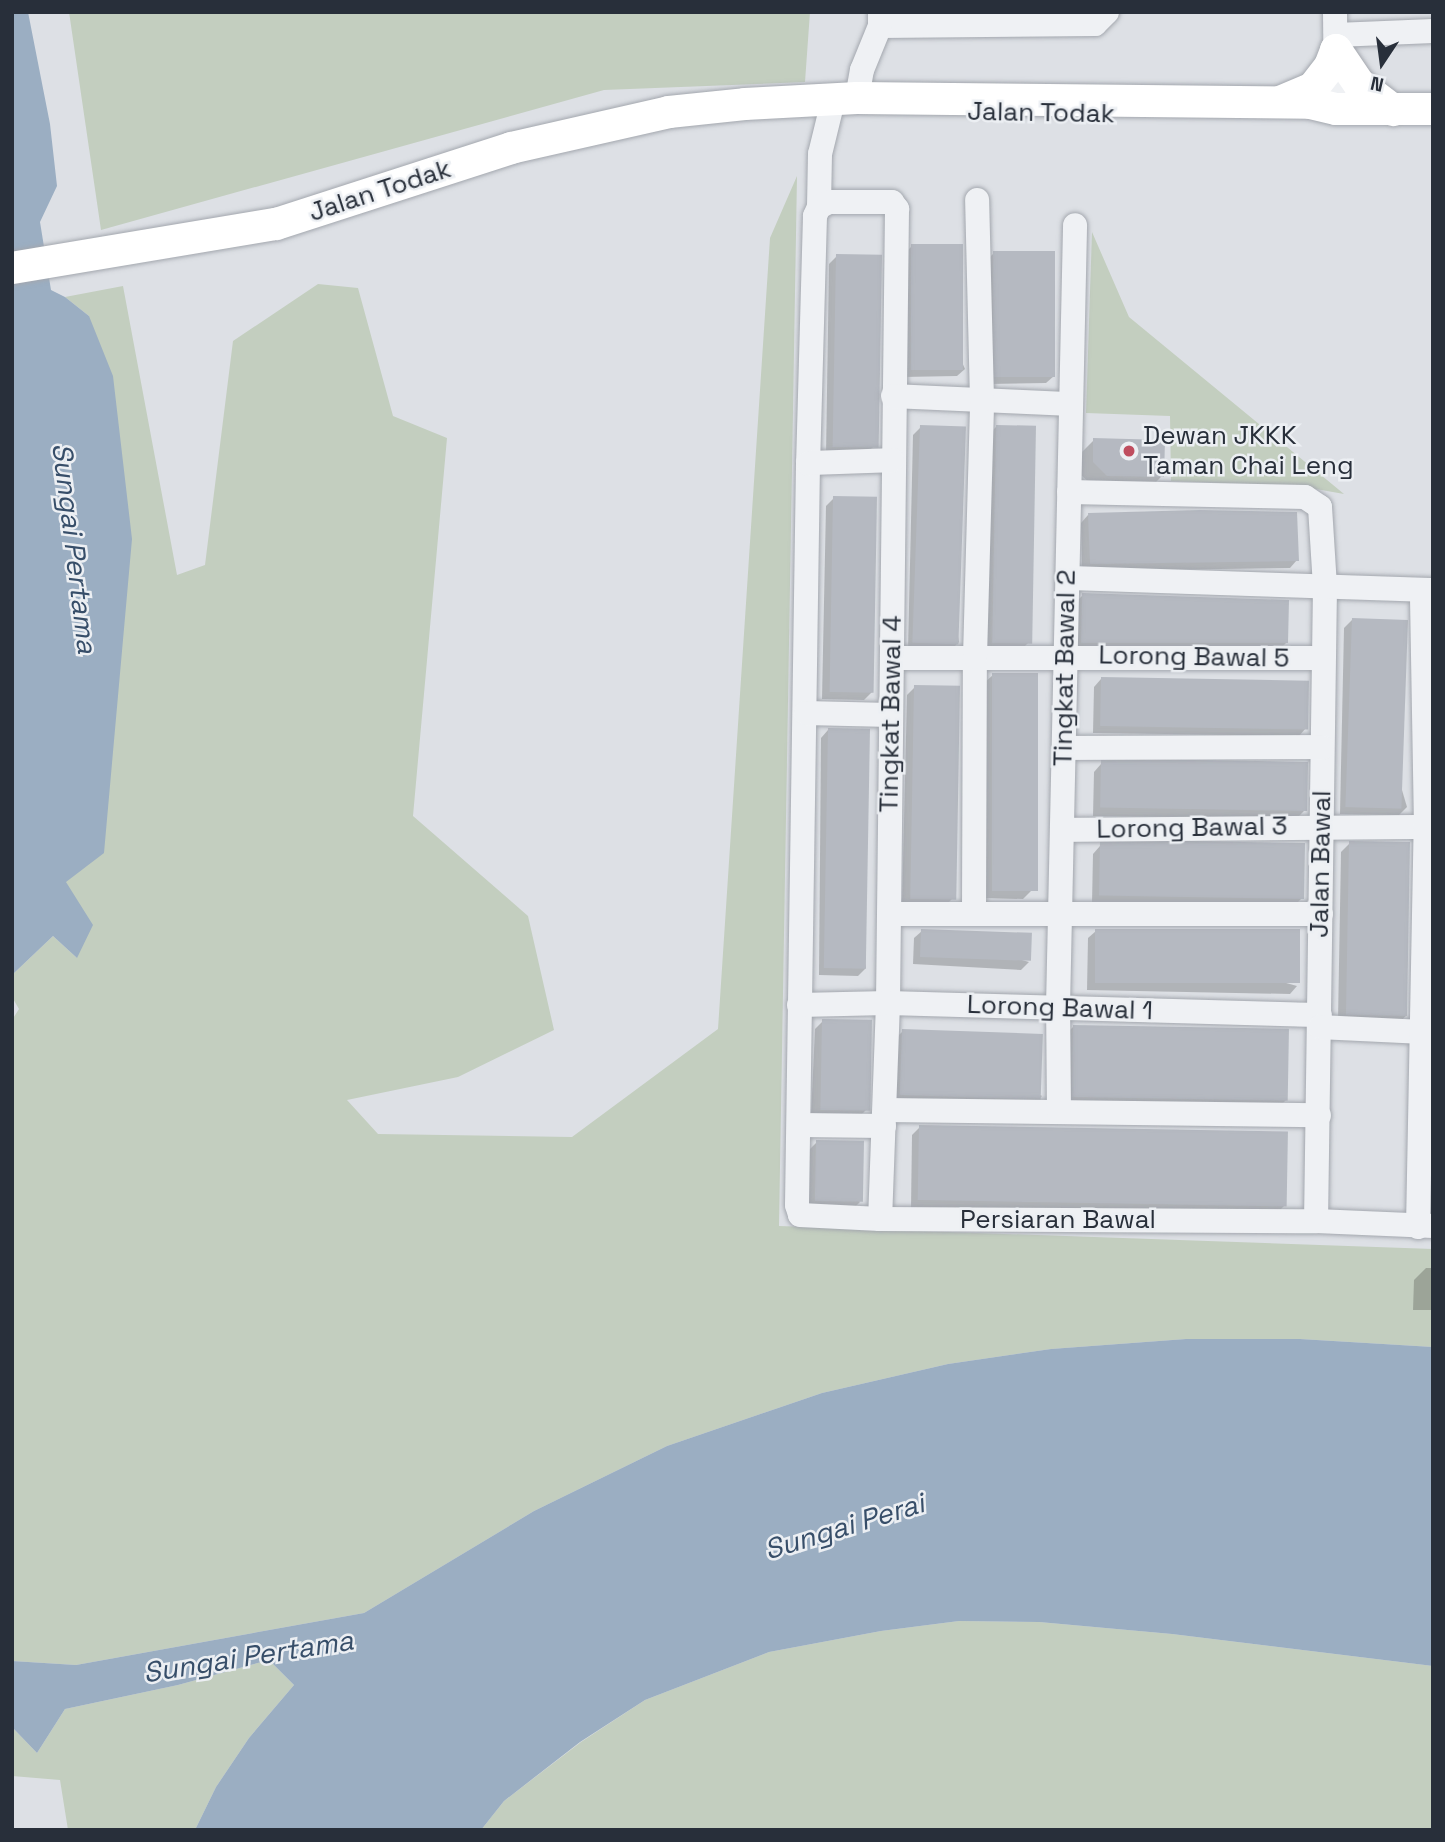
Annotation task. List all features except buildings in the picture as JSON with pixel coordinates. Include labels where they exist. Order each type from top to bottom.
[{"type":"main road","points":[[1278,103],[1312,88],[1329,66],[1336,33]]},
{"type":"main road","points":[[1336,33],[1359,84],[1393,110]]},
{"type":"main road","name":"Jalan Todak","points":[[12,268],[276,224],[511,148],[669,113],[745,104],[1310,103],[1336,109],[1433,109]]},
{"type":"main road","name":"Jalan Todak","points":[[844,104],[1308,116],[1336,109]]},
{"type":"street","points":[[1107,12],[1095,24],[880,19],[862,70],[820,154],[819,207],[815,216],[808,463],[806,713],[799,1005],[800,1125],[885,1118],[1059,1112],[1319,1115]]},
{"type":"street","points":[[1336,109],[1336,33],[1433,32]]},
{"type":"street","points":[[974,913],[975,657],[982,400],[977,200]]},
{"type":"street","name":"Tingkat Bawal 4","points":[[819,207],[829,202],[892,201],[898,209],[892,460],[888,1003],[880,1219]]},
{"type":"street","name":"Tingkat Bawal 2","points":[[1059,1112],[1058,1007],[1075,225]]},
{"type":"street","points":[[893,396],[1071,404]]},
{"type":"street","points":[[808,463],[892,460]]},
{"type":"street","name":"Jalan Bawal","points":[[1069,492],[1305,497],[1320,507],[1325,587],[1316,1221]]},
{"type":"street","points":[[1067,578],[1428,591],[1429,827],[1422,1032],[1425,1226]]},
{"type":"street","name":"Lorong Bawal 5","points":[[892,658],[1324,658]]},
{"type":"street","points":[[806,713],[890,715]]},
{"type":"street","points":[[1064,748],[1322,747]]},
{"type":"street","name":"Lorong Bawal 3","points":[[1062,830],[1429,827]]},
{"type":"street","points":[[889,914],[1321,914]]},
{"type":"street","name":"Lorong Bawal 1","points":[[799,1005],[888,1003],[1058,1007],[1320,1021],[1422,1032]]},
{"type":"street","name":"Persiaran Bawal","points":[[800,1125],[797,1205],[800,1215],[880,1219],[1316,1221],[1425,1226]]},
{"type":"green space","points":[[69,12],[810,12],[805,82],[604,90],[101,230]]},
{"type":"green space","points":[[797,176],[779,1226],[1433,1249],[1433,1347],[1300,1339],[1186,1339],[1051,1349],[948,1364],[822,1393],[667,1446],[534,1511],[364,1613],[76,1665],[12,1661],[12,1020],[19,1009],[12,997],[12,975],[53,936],[77,958],[66,882],[89,316],[65,297],[123,286],[177,575],[205,565],[233,341],[318,284],[358,288],[393,416],[447,438],[413,816],[528,916],[554,1030],[458,1077],[347,1100],[378,1134],[572,1137],[718,1029],[770,238]]},
{"type":"green space","points":[[1092,232],[1129,317],[1344,494],[1299,486],[1171,481],[1170,416],[1086,413]]},
{"type":"green space","points":[[959,1621],[1039,1622],[1172,1634],[1433,1666],[1433,1830],[481,1830],[504,1801],[581,1742],[645,1700],[769,1652],[881,1631]]},
{"type":"green space","points":[[269,1660],[294,1685],[249,1738],[216,1787],[195,1830],[68,1830],[60,1780],[12,1776],[12,1727],[37,1753],[65,1709],[178,1685]]},
{"type":"water","name":"Sungai Pertama","points":[[12,12],[28,12],[50,124],[57,186],[40,222],[51,290],[65,297],[89,316],[113,376],[132,539],[104,853],[66,882],[93,925],[77,958],[53,936],[12,975]]},
{"type":"water","name":"Sungai Perai","points":[[1186,1339],[1300,1339],[1433,1347],[1433,1666],[1172,1634],[1039,1622],[959,1621],[881,1631],[769,1652],[645,1700],[580,1742],[504,1801],[481,1830],[195,1830],[216,1787],[249,1738],[294,1685],[269,1660],[178,1685],[65,1709],[37,1753],[12,1727],[12,1661],[76,1665],[364,1613],[534,1511],[667,1446],[822,1393],[948,1364],[1051,1349]]},
{"type":"place","name":"Dewan JKKK Taman Chai Leng","points":[[1129,451]]}]
